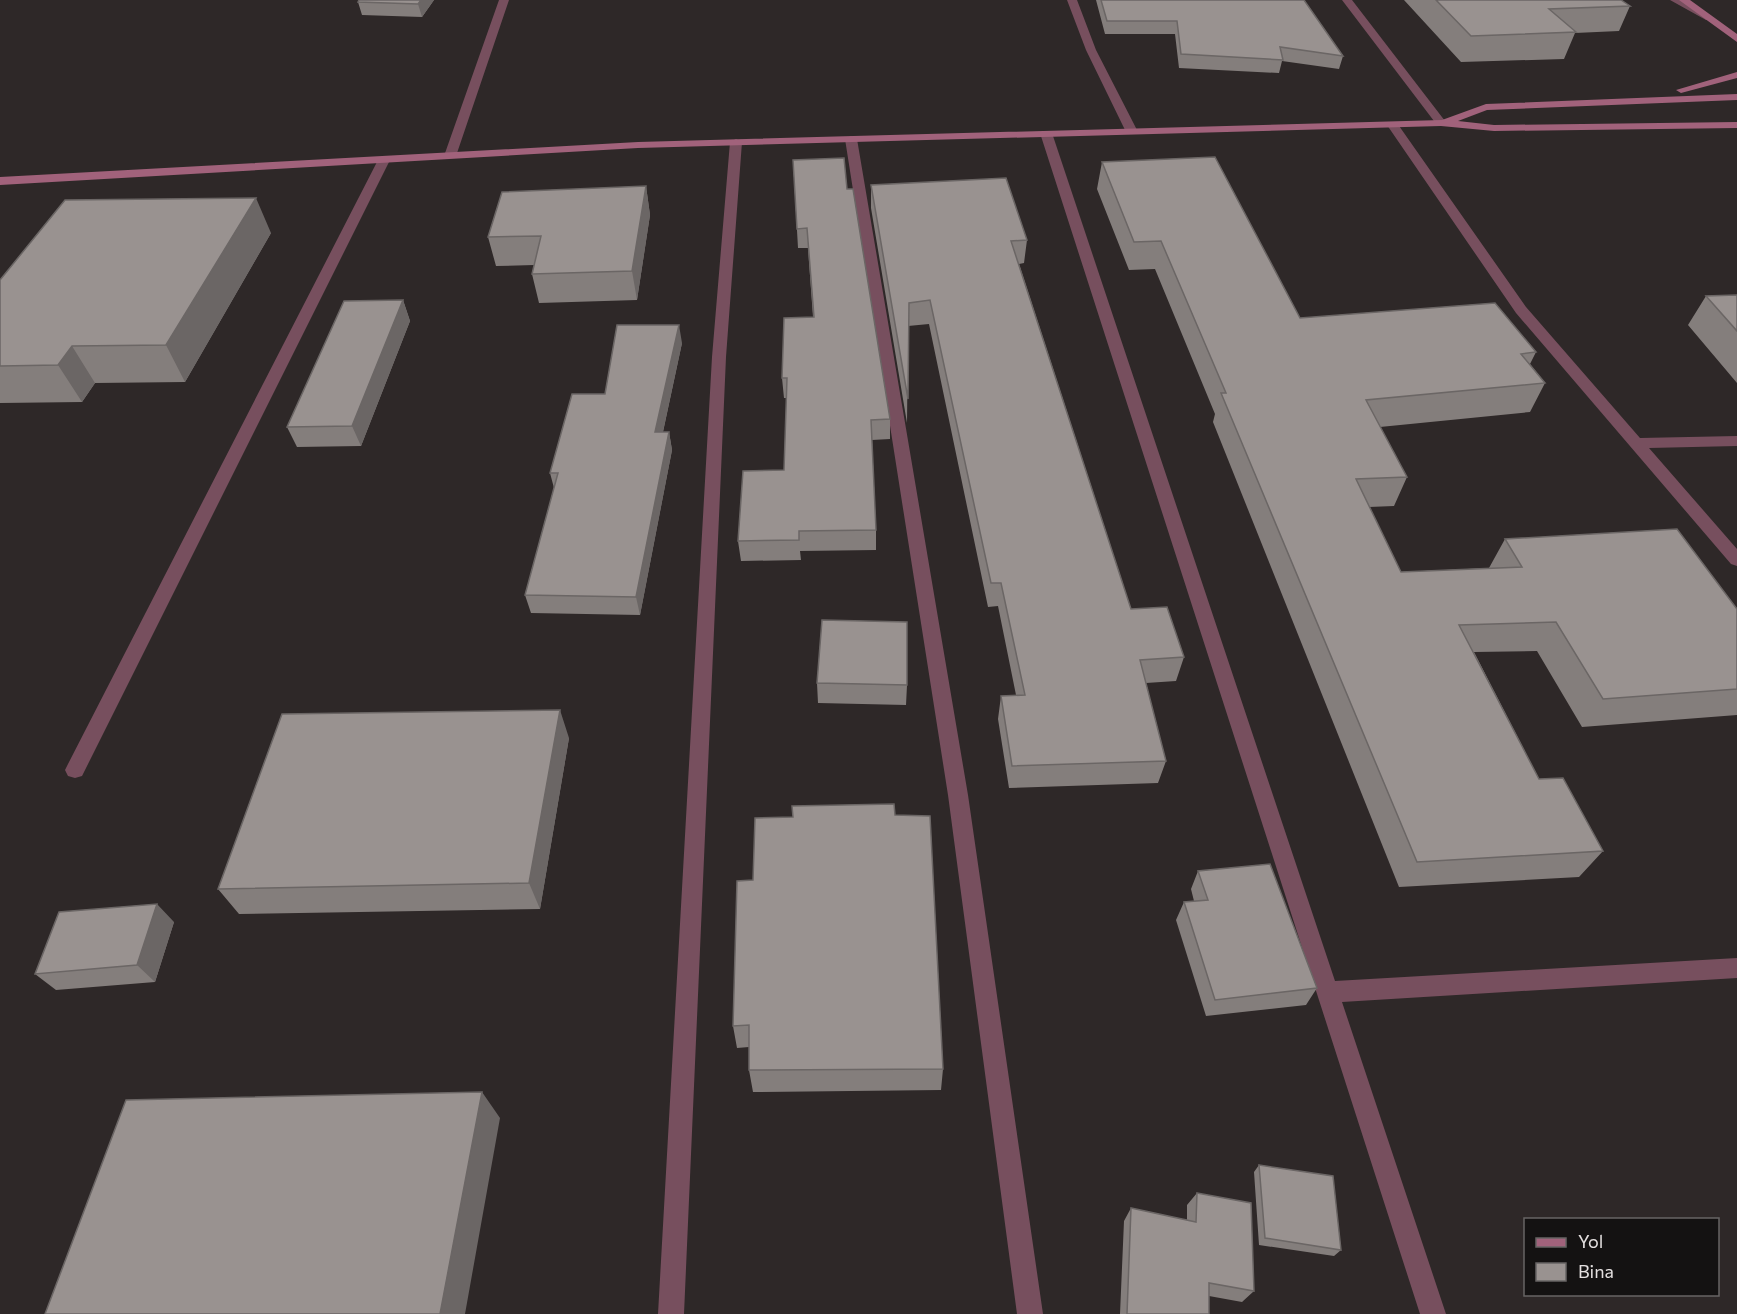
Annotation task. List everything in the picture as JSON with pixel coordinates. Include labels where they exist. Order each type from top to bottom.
[{"type":"street","points":[[450,156],[504,0]]},
{"type":"street","points":[[1072,0],[1091,50],[1131,130]]},
{"type":"street","points":[[1347,0],[1441,123]]},
{"type":"street","points":[[1675,0],[1709,18]]},
{"type":"street","points":[[1684,0],[1737,39]]},
{"type":"street","points":[[1598,102],[1700,87],[1737,75]]},
{"type":"street","points":[[1441,123],[1486,106],[1737,97]]},
{"type":"street","points":[[0,182],[736,142],[1441,123],[1494,128],[1733,126]]},
{"type":"street","points":[[1393,125],[1521,310],[1737,560]]},
{"type":"street","points":[[1046,133],[1433,1314]]},
{"type":"street","points":[[851,139],[958,795],[1030,1314]]},
{"type":"street","points":[[671,1314],[719,357],[736,142]]},
{"type":"street","points":[[75,770],[384,160]]},
{"type":"street","points":[[1636,443],[1737,441]]},
{"type":"street","points":[[1329,992],[1737,968]]},
{"type":"building","points":[[359,0],[421,0],[418,4],[358,2]]},
{"type":"building","points":[[1101,0],[1304,0],[1343,56],[1280,47],[1283,60],[1181,54],[1177,21],[1107,21]]},
{"type":"building","points":[[1436,0],[1621,0],[1630,6],[1549,9],[1576,32],[1471,36]]},
{"type":"building","points":[[1215,157],[1300,318],[1495,303],[1536,352],[1521,354],[1545,383],[1366,400],[1407,477],[1356,479],[1401,572],[1522,567],[1505,539],[1677,529],[1737,609],[1737,689],[1603,699],[1556,622],[1459,625],[1539,779],[1563,778],[1603,851],[1417,862],[1221,393],[1226,393],[1161,241],[1134,242],[1102,162]]},
{"type":"building","points":[[844,158],[847,189],[853,189],[890,419],[871,420],[876,530],[799,531],[799,540],[738,541],[743,471],[784,470],[787,378],[782,378],[784,318],[814,317],[807,228],[797,229],[793,160]]},
{"type":"building","points":[[1006,178],[1027,240],[1011,241],[1131,609],[1167,607],[1184,657],[1140,660],[1166,761],[1012,766],[1001,696],[1025,695],[1001,583],[991,583],[930,300],[909,303],[908,399],[871,185]]},
{"type":"building","points":[[646,186],[632,271],[532,274],[541,236],[488,237],[502,192]]},
{"type":"building","points":[[256,198],[166,345],[72,346],[58,365],[0,366],[0,280],[65,200]]},
{"type":"building","points":[[1737,295],[1737,331],[1706,296]]},
{"type":"building","points":[[403,300],[352,426],[287,427],[344,301]]},
{"type":"building","points":[[617,325],[679,325],[655,432],[669,432],[636,597],[525,595],[558,473],[550,473],[572,394],[605,394]]},
{"type":"building","points":[[822,620],[907,622],[907,685],[817,683]]},
{"type":"building","points":[[560,710],[529,883],[218,889],[282,714]]},
{"type":"building","points":[[894,804],[895,815],[930,816],[943,1069],[749,1070],[749,1025],[733,1026],[737,881],[753,880],[755,818],[793,817],[792,806]]},
{"type":"building","points":[[1270,864],[1317,988],[1215,1000],[1184,902],[1208,900],[1198,871]]},
{"type":"building","points":[[157,904],[137,965],[35,974],[59,912]]},
{"type":"building","points":[[482,1092],[440,1314],[45,1314],[126,1100]]},
{"type":"building","points":[[1259,1165],[1333,1176],[1341,1250],[1265,1238]]},
{"type":"building","points":[[1197,1193],[1251,1203],[1254,1291],[1209,1283],[1209,1314],[1127,1314],[1131,1208],[1196,1222]]}]
